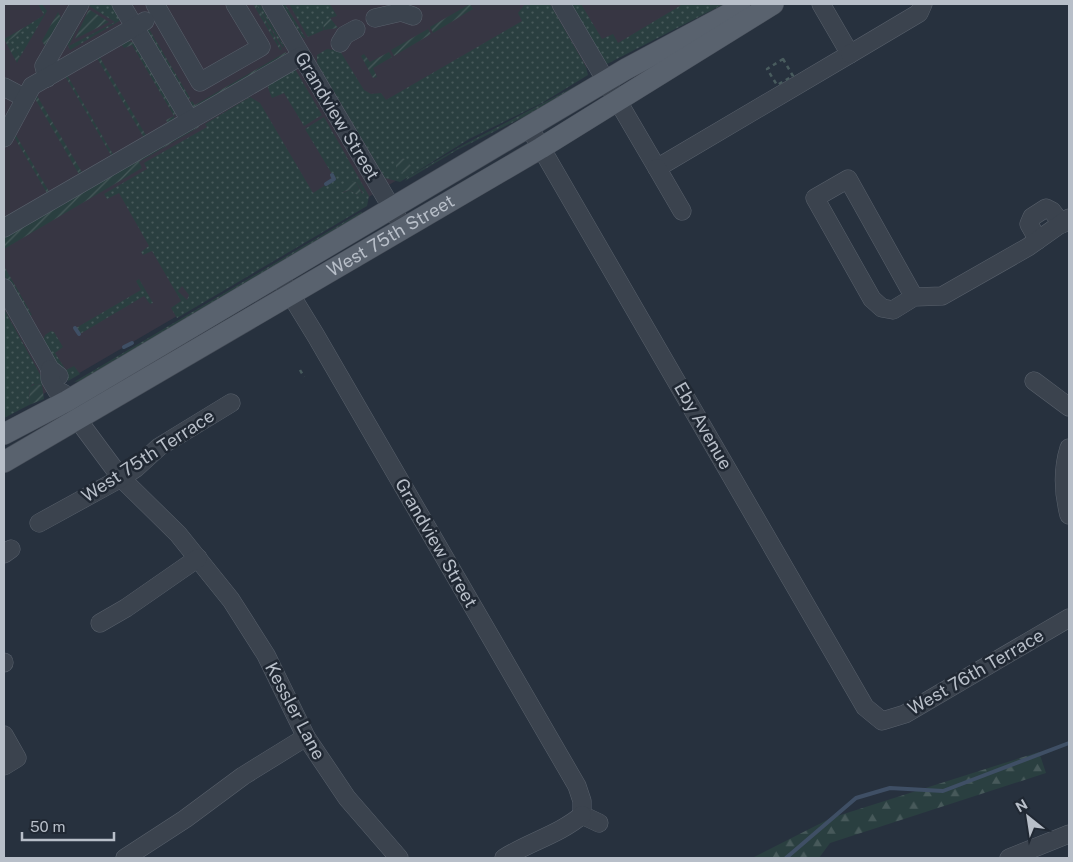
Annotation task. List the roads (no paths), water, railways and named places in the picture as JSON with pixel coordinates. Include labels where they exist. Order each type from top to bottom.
[{"type":"main road","name":"West 75th Street","points":[[4,434],[626,68],[747,4]]},
{"type":"main road","name":"West 75th Street","points":[[4,462],[290,293],[541,148],[618,102],[773,4]]},
{"type":"street","points":[[47,78],[44,66],[80,4]]},
{"type":"street","points":[[121,4],[140,24],[190,120]]},
{"type":"street","points":[[165,5],[200,82],[260,47],[235,4]]},
{"type":"street","name":"Grandview Street","points":[[271,4],[403,227]]},
{"type":"street","points":[[561,4],[682,211]]},
{"type":"street","points":[[821,4],[850,54]]},
{"type":"street","points":[[657,168],[919,13],[923,4]]},
{"type":"street","points":[[375,18],[401,12],[413,16]]},
{"type":"street","points":[[4,138],[32,86],[140,24]]},
{"type":"street","points":[[340,43],[345,35],[356,29]]},
{"type":"street","points":[[4,228],[301,56]]},
{"type":"street","points":[[4,87],[26,98]]},
{"type":"street","name":"Eby Avenue","points":[[528,126],[865,707],[882,721]]},
{"type":"street","points":[[914,297],[848,179],[815,198],[872,299],[882,308],[893,310],[914,297],[942,296],[1038,240],[1066,221]]},
{"type":"street","name":"Grandview Street","points":[[278,274],[577,786],[582,801],[582,815]]},
{"type":"street","name":"Kessler Lane","points":[[4,288],[50,369],[50,379],[57,391],[65,397],[78,420],[121,478],[178,534],[231,600],[266,656],[306,737],[348,798],[399,858]]},
{"type":"street","points":[[1034,381],[1069,407]]},
{"type":"street","name":"West 75th Terrace","points":[[40,523],[121,478],[136,468],[159,447],[231,403]]},
{"type":"street","points":[[1069,448],[1064,476],[1064,497],[1069,515]]},
{"type":"street","points":[[100,623],[126,608],[198,558]]},
{"type":"street","name":"West 76th Terrace","points":[[882,721],[905,714],[1069,618]]},
{"type":"street","points":[[4,736],[17,758],[4,766]]},
{"type":"street","points":[[125,858],[185,819],[243,776],[306,737]]},
{"type":"street","points":[[504,858],[569,826],[582,815],[599,823]]},
{"type":"street","points":[[1009,858],[1069,834]]},
{"type":"waterway","points":[[326,184],[334,179],[332,175]]},
{"type":"waterway","points":[[75,328],[79,334]]},
{"type":"waterway","points":[[124,347],[132,343]]},
{"type":"waterway","points":[[786,858],[856,798],[890,788],[943,791],[1069,743]]}]
